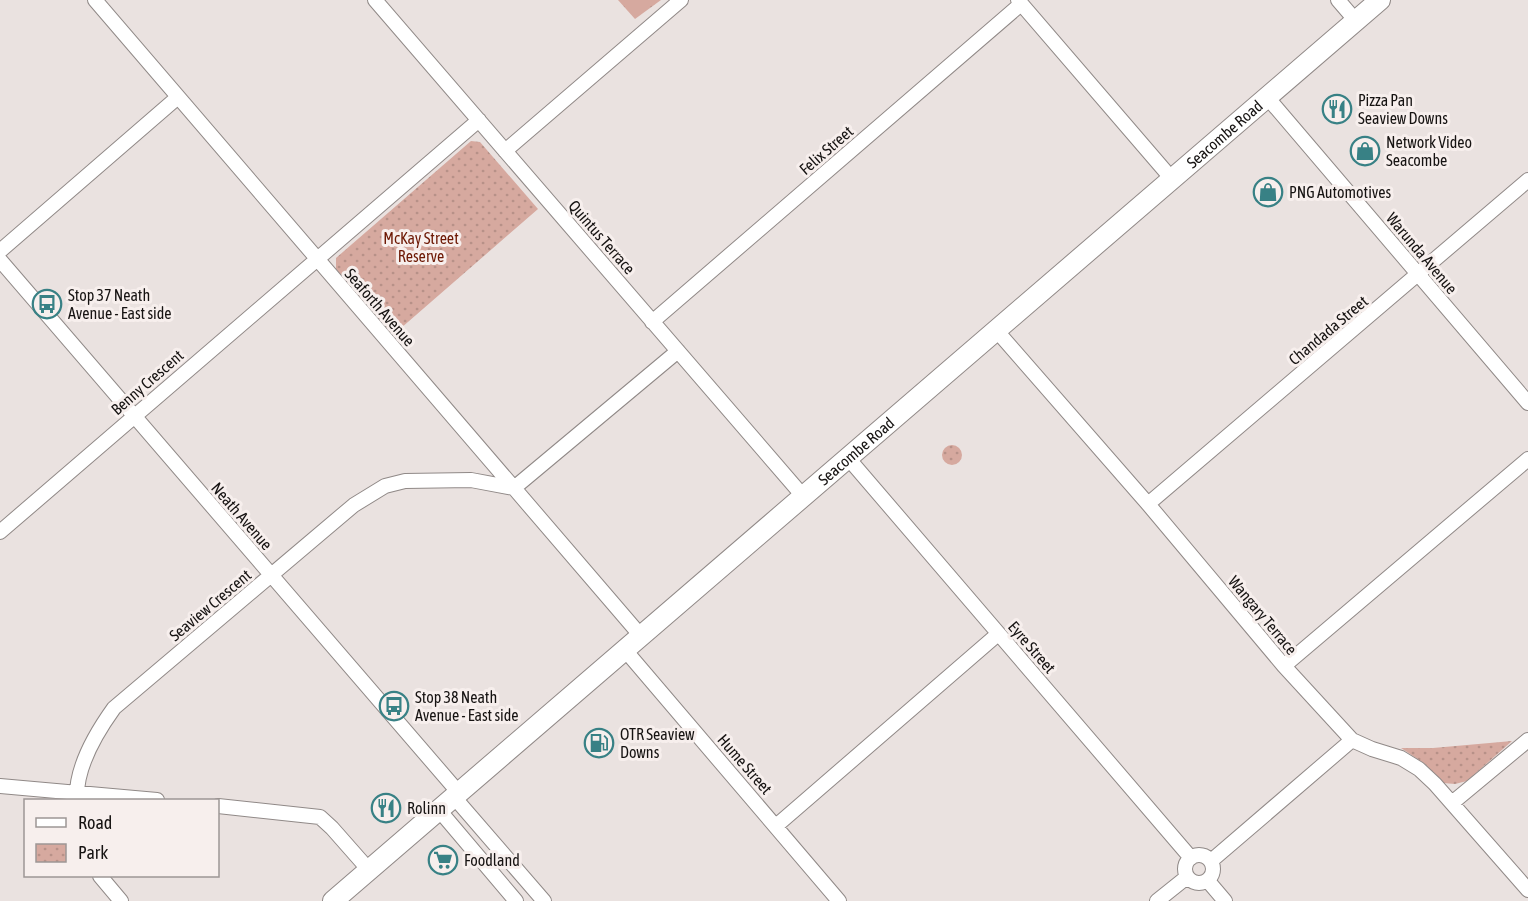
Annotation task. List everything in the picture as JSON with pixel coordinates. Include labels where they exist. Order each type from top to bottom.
[{"type":"main road","name":"Seacombe Road","points":[[333,901],[1380,0]]},
{"type":"street","name":"Seaforth Avenue","points":[[95,0],[641,636]]},
{"type":"street","name":"Quintus Terrace","points":[[375,0],[803,496]]},
{"type":"street","points":[[505,151],[681,0]]},
{"type":"street","points":[[1338,0],[1356,21]]},
{"type":"street","points":[[1019,2],[1172,179]]},
{"type":"street","name":"Felix Street","points":[[652,322],[1019,2]]},
{"type":"street","points":[[0,252],[178,97]]},
{"type":"street","name":"Warunda Avenue","points":[[1267,97],[1528,403]]},
{"type":"street","name":"Benny Crescent","points":[[0,532],[479,120]]},
{"type":"street","name":"Chandada Street","points":[[1148,504],[1528,180]]},
{"type":"street","name":"Neath Avenue","points":[[0,260],[271,575],[544,901]]},
{"type":"street","name":"Wangary Terrace","points":[[996,330],[1148,504],[1284,666],[1352,740],[1401,758],[1419,769],[1528,890]]},
{"type":"street","points":[[514,488],[678,351]]},
{"type":"street","name":"Eyre Street","points":[[848,458],[1191,858]]},
{"type":"street","points":[[1284,666],[1528,459]]},
{"type":"street","name":"Seaview Crescent","points":[[77,797],[86,757],[101,726],[114,708],[354,505],[394,482],[471,480],[514,488]]},
{"type":"street","points":[[776,826],[998,633]]},
{"type":"street","name":"Hume Street","points":[[624,650],[839,901]]},
{"type":"street","points":[[1210,861],[1352,740]]},
{"type":"street","points":[[1452,804],[1528,740]]},
{"type":"street","points":[[0,786],[77,797],[117,799]]},
{"type":"street","points":[[219,806],[320,817],[369,870]]},
{"type":"street","points":[[439,810],[516,901]]},
{"type":"street","points":[[1201,855],[1210,861],[1213,872],[1208,881],[1199,884],[1187,877],[1185,867],[1191,858],[1201,855]]},
{"type":"street","points":[[101,877],[121,901]]},
{"type":"street","points":[[1157,901],[1187,877]]},
{"type":"street","points":[[1208,881],[1225,901]]},
{"type":"green space","points":[[618,0],[661,0],[635,19]]},
{"type":"green space","name":"McKay Street Reserve","points":[[471,141],[480,142],[538,209],[393,335],[336,269],[336,258]]},
{"type":"green space","points":[[952,445],[959,448],[962,455],[959,462],[952,465],[945,462],[942,455],[945,448]]},
{"type":"green space","points":[[1512,741],[1467,781],[1455,784],[1443,783],[1425,764],[1401,748],[1433,748]]},
{"type":"place","name":"Pizza Pan Seaview Downs","points":[[1337,109]]},
{"type":"place","name":"Network Video Seacombe","points":[[1365,151]]},
{"type":"place","name":"PNG Automotives","points":[[1268,192]]},
{"type":"place","name":"Stop 37 Neath Avenue - East side","points":[[47,304]]},
{"type":"place","name":"Stop 38 Neath Avenue - East side","points":[[394,706]]},
{"type":"place","name":"OTR Seaview Downs","points":[[599,743]]},
{"type":"place","name":"Rolinn","points":[[386,808]]},
{"type":"place","name":"Foodland","points":[[443,860]]}]
